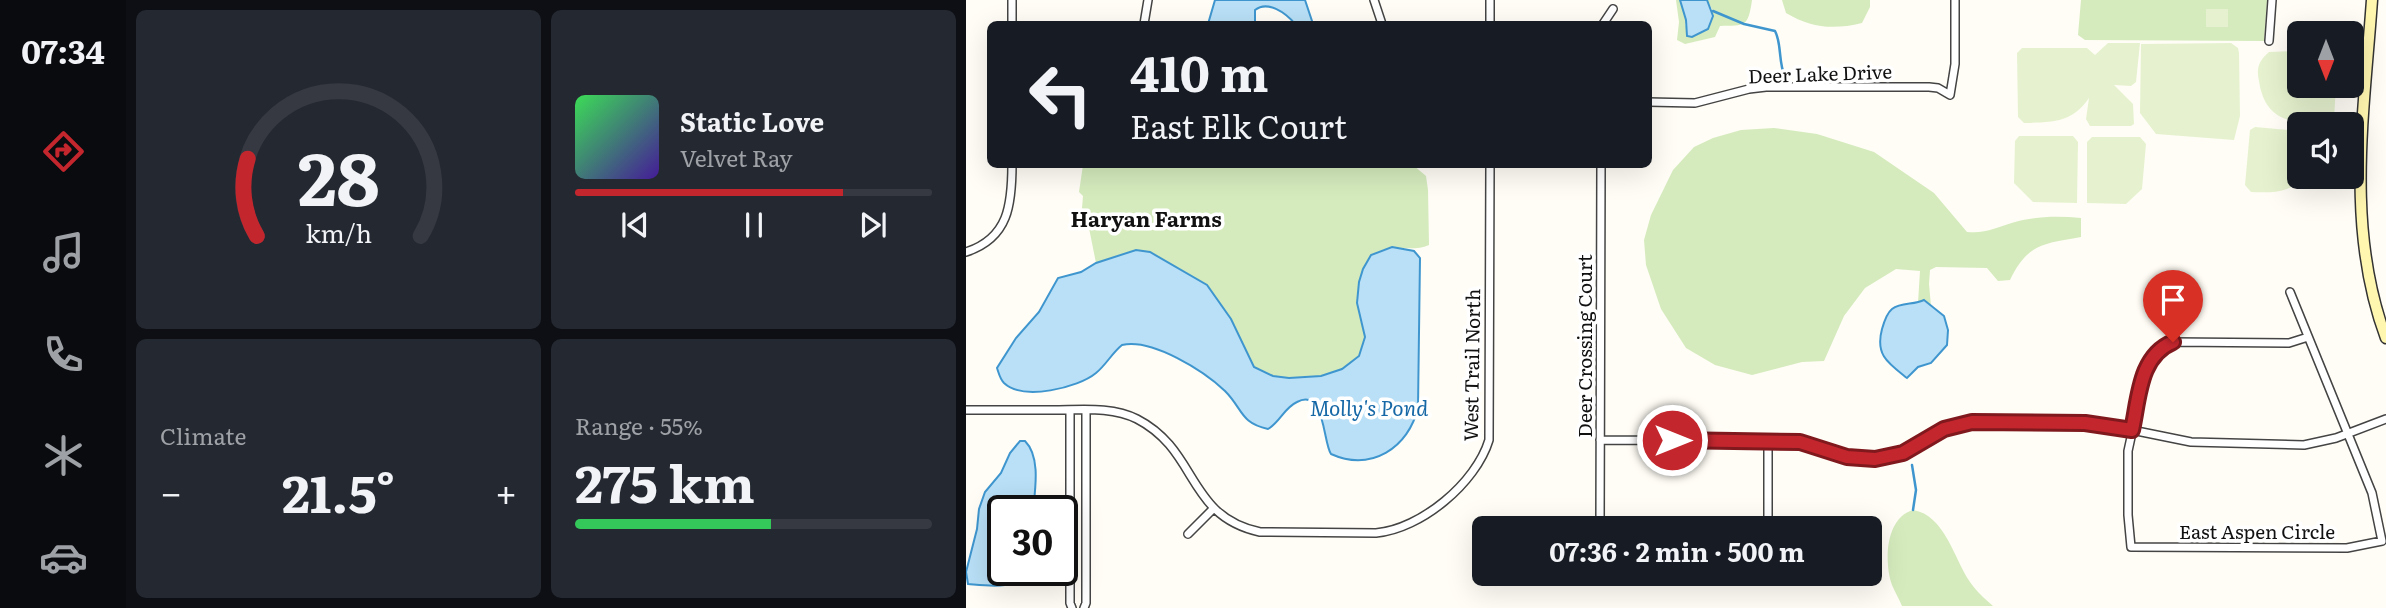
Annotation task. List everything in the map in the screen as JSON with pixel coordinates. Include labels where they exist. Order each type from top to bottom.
[{"type":"main road","points":[[2372,0],[2359,181],[2361,231],[2367,279],[2386,338]]},
{"type":"street","points":[[1012,0],[1012,21]]},
{"type":"street","points":[[1144,21],[1148,0]]},
{"type":"street","points":[[1374,0],[1381,21]]},
{"type":"street","points":[[1490,0],[1490,21]]},
{"type":"street","name":"Deer Lake Drive","points":[[1652,103],[1695,103],[1766,87],[1929,87],[1938,88],[1950,95],[1955,64],[1955,0]]},
{"type":"street","points":[[2269,41],[2272,0]]},
{"type":"street","points":[[1605,21],[1613,9]]},
{"type":"street","points":[[966,252],[986,242],[1004,222],[1010,208],[1012,168]]},
{"type":"street","name":"West Trail North","points":[[966,410],[1078,410],[1124,414],[1160,434],[1181,459],[1213,509],[1231,523],[1260,532],[1393,532],[1419,520],[1472,474],[1480,463],[1489,440],[1490,168]]},
{"type":"street","name":"Deer Crossing Court","points":[[1600,516],[1601,168]]},
{"type":"street","points":[[2290,292],[2348,433]]},
{"type":"street","points":[[2132,430],[2146,368],[2152,356],[2167,345],[2185,341],[2289,343],[2308,337]]},
{"type":"street","points":[[1072,608],[1078,410]]},
{"type":"street","points":[[1078,410],[1086,603],[1084,608]]},
{"type":"street","points":[[1600,440],[1800,442],[1847,457],[1875,459],[1903,453],[1944,429],[1972,422],[2085,423],[2211,444],[2304,445],[2318,443],[2386,419]]},
{"type":"street","name":"East Aspen Circle","points":[[2132,430],[2128,451],[2131,547],[2347,548],[2382,541],[2372,493],[2348,433]]},
{"type":"street","points":[[1768,441],[1768,516]]},
{"type":"street","points":[[1188,534],[1213,509]]},
{"type":"green space","points":[[1676,0],[1680,0],[1686,20],[1685,26],[1713,11],[1707,0],[1752,0],[1749,16],[1744,23],[1720,26],[1715,37],[1685,44],[1677,40],[1679,22]]},
{"type":"green space","points":[[1782,0],[1870,0],[1870,7],[1862,23],[1822,26],[1804,22],[1786,13]]},
{"type":"green space","points":[[2081,0],[2267,0],[2264,41],[2085,40],[2078,35]]},
{"type":"green space","points":[[2206,9],[2228,9],[2228,27],[2206,27]]},
{"type":"green space","points":[[2108,43],[2140,43],[2136,82],[2131,86],[2114,85],[2133,104],[2134,124],[2090,126],[2086,119],[2089,98],[2076,112],[2061,120],[2024,123],[2018,117],[2017,53],[2022,48],[2087,48],[2095,55]]},
{"type":"green space","points":[[2231,43],[2238,48],[2239,53],[2240,116],[2234,140],[2156,134],[2140,113],[2141,44]]},
{"type":"green space","points":[[2287,51],[2287,98],[2335,98],[2334,112],[2287,112],[2287,119],[2274,113],[2262,95],[2258,72],[2259,65],[2269,52]]},
{"type":"green space","points":[[2255,127],[2287,130],[2287,188],[2273,192],[2251,192],[2245,185],[2250,130]]},
{"type":"green space","points":[[1774,128],[1817,134],[1874,152],[1934,193],[1967,232],[1986,231],[2031,219],[2064,217],[2081,218],[2081,237],[2038,247],[2023,259],[2010,280],[1998,281],[1987,268],[1936,267],[1930,270],[1931,306],[1924,301],[1918,303],[1920,271],[1896,269],[1865,288],[1844,316],[1824,361],[1802,362],[1752,375],[1715,365],[1686,348],[1661,309],[1646,265],[1644,240],[1651,215],[1673,170],[1694,147],[1741,130]]},
{"type":"green space","points":[[2019,136],[2073,136],[2078,142],[2077,203],[2033,202],[2014,183],[2015,141]]},
{"type":"green space","points":[[2092,137],[2140,137],[2146,144],[2142,189],[2126,204],[2087,203],[2087,142]]},
{"type":"green space","points":[[1083,168],[1417,168],[1426,176],[1429,245],[1390,248],[1377,252],[1357,303],[1365,337],[1359,356],[1342,369],[1321,376],[1272,376],[1254,367],[1231,319],[1207,285],[1179,268],[1136,250],[1096,263],[1088,223],[1082,208],[1083,196],[1079,192]]},
{"type":"green space","points":[[1913,510],[1933,520],[1941,529],[1970,582],[1993,606],[1902,606],[1889,576],[1889,542],[1897,522]]},
{"type":"water","points":[[1215,0],[1305,0],[1312,21],[1292,21],[1282,12],[1265,6],[1255,10],[1255,21],[1209,21]]},
{"type":"water","points":[[1680,0],[1707,0],[1713,16],[1708,29],[1692,37],[1687,36]]},
{"type":"water","name":"Molly's Pond","points":[[1392,247],[1414,251],[1420,258],[1418,407],[1413,422],[1397,445],[1374,458],[1346,459],[1331,454],[1322,418],[1313,402],[1306,399],[1297,402],[1268,429],[1259,426],[1247,419],[1225,391],[1204,374],[1177,358],[1148,346],[1122,345],[1100,370],[1088,378],[1064,388],[1037,392],[1013,388],[1003,381],[997,368],[1016,338],[1039,312],[1058,278],[1081,272],[1096,263],[1136,250],[1150,252],[1207,285],[1231,319],[1254,367],[1273,376],[1321,376],[1342,369],[1359,356],[1365,337],[1357,303],[1359,282],[1371,255]]},
{"type":"water","points":[[1924,300],[1944,316],[1948,330],[1947,345],[1931,363],[1918,367],[1907,378],[1885,358],[1880,338],[1887,315],[1892,309]]},
{"type":"water","points":[[1020,441],[1025,441],[1030,448],[1035,465],[1035,495],[987,495],[987,585],[968,584],[966,572],[979,509],[985,492],[1001,473],[1010,453]]},
{"type":"waterway","points":[[1713,11],[1744,24],[1775,31],[1785,77]]},
{"type":"waterway","points":[[1912,465],[1916,490],[1913,510]]},
{"type":"district","name":"Haryan Farms","points":[[1146,220]]},
{"type":"route","points":[[1672,440],[1800,442],[1847,457],[1875,459],[1903,453],[1944,429],[1972,422],[2085,423],[2132,430],[2146,368],[2159,349],[2173,342]]}]
